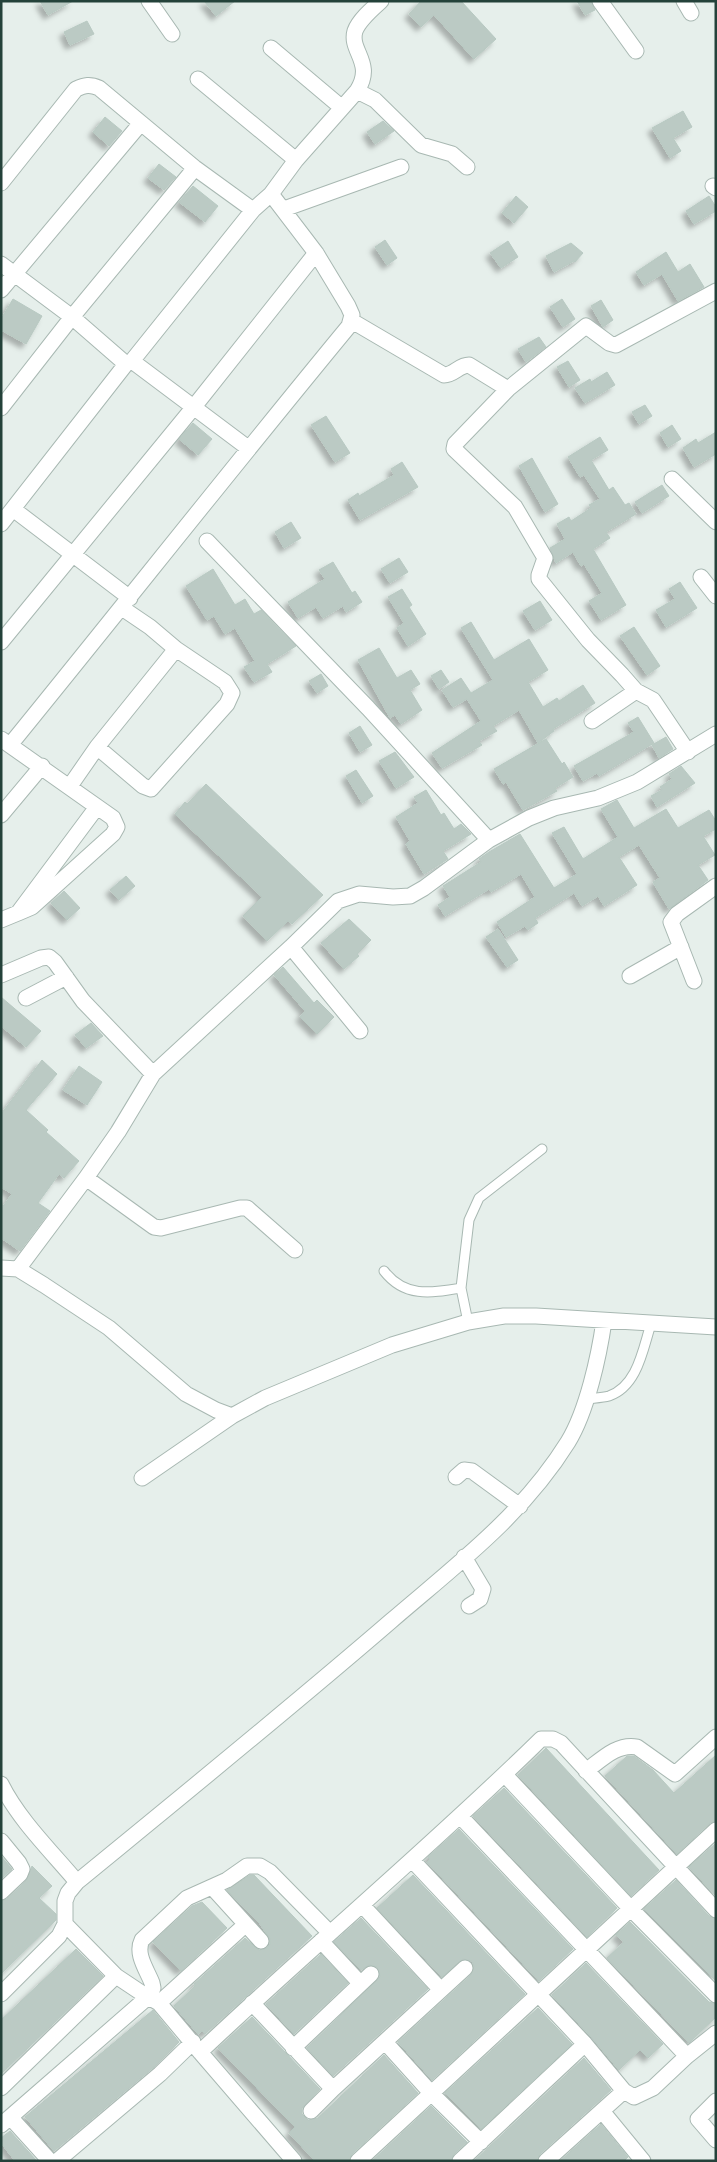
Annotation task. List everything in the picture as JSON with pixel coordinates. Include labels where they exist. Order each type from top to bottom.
[{"type":"street","points":[[149,1],[172,34]]},
{"type":"street","points":[[1,524],[129,362],[253,210],[271,194],[296,160],[356,91],[363,81],[364,74],[354,37],[356,30],[381,1]]},
{"type":"street","points":[[600,1],[636,51]]},
{"type":"street","points":[[271,48],[341,107]]},
{"type":"street","points":[[198,78],[296,160]]},
{"type":"street","points":[[1,184],[76,89],[92,85],[99,88],[195,168],[253,210]]},
{"type":"street","points":[[356,91],[375,100],[421,145],[452,154],[467,167]]},
{"type":"street","points":[[1,290],[141,123]]},
{"type":"street","points":[[284,209],[400,167]]},
{"type":"street","points":[[1,408],[72,317],[195,168]]},
{"type":"street","points":[[1,920],[32,907],[68,872],[113,834],[117,826],[116,822],[70,786],[6,742],[126,603],[248,448],[350,326],[352,321],[348,306],[316,252],[271,194]]},
{"type":"street","points":[[1,642],[193,408],[316,252]]},
{"type":"street","points":[[1,264],[129,362],[248,448]]},
{"type":"street","points":[[688,752],[653,700],[636,691],[588,640],[539,579],[545,558],[515,507],[454,449],[455,444],[508,389],[586,326],[609,343],[616,345],[716,291]]},
{"type":"street","points":[[352,321],[444,375],[450,374],[463,365],[469,365],[508,389]]},
{"type":"street","points":[[672,478],[716,522]]},
{"type":"street","points":[[13,509],[72,554],[176,649],[225,682],[232,693],[227,704],[151,789],[143,786],[97,747]]},
{"type":"street","points":[[207,541],[368,708],[489,840]]},
{"type":"street","points":[[701,577],[716,596]]},
{"type":"street","points":[[70,786],[97,747],[176,649]]},
{"type":"street","points":[[592,721],[636,691]]},
{"type":"street","points":[[18,1269],[118,1132],[153,1074],[338,901],[359,894],[394,897],[410,896],[429,885],[489,840],[540,813],[598,798],[637,782],[716,734]]},
{"type":"street","points":[[1,815],[42,766]]},
{"type":"street","points":[[18,913],[97,807]]},
{"type":"street","points":[[694,981],[671,922],[672,919],[716,886]]},
{"type":"street","points":[[291,947],[360,1031]]},
{"type":"street","points":[[630,976],[681,947]]},
{"type":"street","points":[[1,975],[46,957],[54,962],[83,1001],[153,1074]]},
{"type":"street","points":[[26,998],[66,978]]},
{"type":"street","points":[[86,1178],[154,1227],[161,1228],[240,1208],[247,1208],[294,1250]]},
{"type":"street","points":[[1,1268],[18,1269],[109,1328],[186,1394],[232,1416]]},
{"type":"street","points":[[142,1478],[232,1416],[265,1398],[392,1345],[468,1322],[504,1316],[716,1326]]},
{"type":"street","points":[[1,1994],[59,1936],[65,1924],[65,1901],[76,1882],[334,1670],[497,1530],[520,1506],[569,1440],[586,1399],[599,1356],[604,1321]]},
{"type":"street","points":[[456,1477],[464,1470],[472,1471],[520,1506]]},
{"type":"street","points":[[464,1557],[483,1589],[480,1599],[469,1606]]},
{"type":"street","points":[[586,1771],[612,1752],[630,1746],[637,1747],[675,1774],[716,1736]]},
{"type":"street","points":[[57,2161],[160,2074],[252,2003],[412,1860],[505,1775],[541,1739],[545,1738],[561,1743],[716,1910]]},
{"type":"street","points":[[505,1775],[631,1909],[716,1995]]},
{"type":"street","points":[[1,1784],[24,1818],[76,1882]]},
{"type":"street","points":[[460,1816],[687,2056]]},
{"type":"street","points":[[358,2161],[716,1830]]},
{"type":"street","points":[[1,1842],[22,1869],[20,1874],[1,1892]]},
{"type":"street","points":[[412,1860],[585,2044],[624,2091],[634,2097],[641,2096],[653,2088],[687,2056],[716,2033]]},
{"type":"street","points":[[154,2000],[153,1988],[139,1949],[142,1940],[187,1898],[212,1887],[247,1866],[260,1866],[270,1872],[325,1937],[365,1979],[294,2048]]},
{"type":"street","points":[[212,1887],[261,1941]]},
{"type":"street","points":[[362,1905],[441,1990]]},
{"type":"street","points":[[65,1924],[116,1976],[154,2000],[294,2161]]},
{"type":"street","points":[[50,2161],[6,2122],[245,1925]]},
{"type":"street","points":[[311,2111],[465,1968]]},
{"type":"street","points":[[1,2088],[116,1976]]},
{"type":"street","points":[[252,2003],[333,2089]]},
{"type":"street","points":[[385,2042],[431,2093],[481,2142]]},
{"type":"street","points":[[460,2161],[585,2044]]},
{"type":"street","points":[[546,2161],[624,2091]]},
{"type":"street","points":[[716,2101],[698,2119],[716,2140]]},
{"type":"street","points":[[602,2111],[640,2160]]},
{"type":"lane","points":[[468,1322],[461,1288],[469,1220],[479,1198],[542,1149]]},
{"type":"lane","points":[[384,1271],[396,1284],[418,1292],[430,1293],[461,1288]]},
{"type":"lane","points":[[586,1399],[609,1396],[624,1387],[636,1371],[652,1324]]},
{"type":"building","points":[[40,1],[73,1],[48,15]]},
{"type":"building","points":[[204,1],[235,1],[216,16]]},
{"type":"building","points":[[421,1],[461,1],[496,39],[474,59],[434,15],[421,27],[409,14]]},
{"type":"building","points":[[577,1],[591,1],[595,10],[585,15]]},
{"type":"building","points":[[87,21],[94,34],[70,45],[64,32]]},
{"type":"building","points":[[683,111],[692,127],[673,138],[681,151],[670,158],[652,128]]},
{"type":"building","points":[[105,117],[122,131],[109,146],[93,132]]},
{"type":"building","points":[[383,121],[394,131],[375,144],[367,132]]},
{"type":"building","points":[[159,164],[176,177],[164,190],[148,178]]},
{"type":"building","points":[[193,186],[218,206],[205,222],[179,202]]},
{"type":"building","points":[[516,196],[528,207],[514,223],[502,213]]},
{"type":"building","points":[[709,196],[716,207],[716,211],[694,224],[686,211]]},
{"type":"building","points":[[385,240],[397,258],[387,265],[375,247]]},
{"type":"building","points":[[508,241],[518,257],[501,268],[490,253]]},
{"type":"building","points":[[571,243],[583,253],[575,262],[554,272],[546,256]]},
{"type":"building","points":[[666,252],[678,272],[690,264],[704,287],[678,301],[662,274],[644,285],[636,272]]},
{"type":"building","points":[[13,299],[42,316],[26,344],[1,330],[1,319]]},
{"type":"building","points":[[562,299],[575,319],[563,327],[550,307]]},
{"type":"building","points":[[601,300],[613,320],[603,327],[591,306]]},
{"type":"building","points":[[539,337],[546,347],[526,362],[518,349]]},
{"type":"building","points":[[568,361],[580,380],[569,387],[557,367]]},
{"type":"building","points":[[607,372],[615,385],[585,403],[575,388],[590,379],[591,382]]},
{"type":"building","points":[[645,405],[652,416],[639,424],[632,412]]},
{"type":"building","points":[[326,416],[350,453],[335,462],[311,425]]},
{"type":"building","points":[[193,423],[212,439],[198,455],[179,439]]},
{"type":"building","points":[[672,425],[681,439],[668,447],[660,433]]},
{"type":"building","points":[[716,432],[716,454],[694,467],[683,448],[696,439],[698,443]]},
{"type":"building","points":[[600,437],[608,450],[591,460],[609,490],[613,487],[625,505],[629,503],[636,514],[606,532],[610,538],[593,549],[626,605],[601,620],[589,601],[602,593],[584,564],[581,566],[573,552],[556,563],[550,548],[565,539],[557,524],[569,517],[571,521],[591,508],[589,505],[600,499],[584,475],[580,477],[568,457]]},
{"type":"building","points":[[532,458],[558,504],[545,512],[519,466]]},
{"type":"building","points":[[402,462],[418,487],[360,520],[348,500],[358,493],[359,496],[394,475],[391,469]]},
{"type":"building","points":[[662,485],[669,496],[642,513],[635,502]]},
{"type":"building","points":[[291,522],[301,538],[284,548],[275,532]]},
{"type":"building","points":[[399,558],[408,572],[390,583],[381,569]]},
{"type":"building","points":[[333,562],[352,593],[355,591],[362,602],[346,612],[343,606],[323,618],[316,607],[298,618],[288,602],[325,579],[319,570]]},
{"type":"building","points":[[213,569],[235,605],[245,599],[254,614],[261,610],[296,646],[267,664],[272,672],[254,682],[244,667],[255,661],[235,628],[225,634],[214,616],[207,620],[186,586]]},
{"type":"building","points":[[680,582],[697,608],[666,627],[656,610],[675,599],[669,589]]},
{"type":"building","points":[[402,589],[412,605],[409,607],[426,634],[408,646],[397,628],[404,623],[388,597]]},
{"type":"building","points":[[540,601],[552,620],[535,630],[523,611]]},
{"type":"building","points":[[471,622],[494,660],[529,639],[548,670],[528,682],[543,707],[557,698],[559,701],[583,685],[595,703],[553,729],[554,731],[538,743],[519,710],[493,726],[497,731],[479,741],[482,745],[442,768],[432,753],[481,721],[467,699],[453,707],[442,690],[461,678],[471,693],[493,680],[461,628]]},
{"type":"building","points":[[634,627],[660,666],[647,675],[620,636]]},
{"type":"building","points":[[379,648],[397,678],[411,670],[420,684],[410,690],[422,710],[401,724],[395,715],[390,718],[358,660]]},
{"type":"building","points":[[441,670],[449,682],[439,689],[431,676]]},
{"type":"building","points":[[321,674],[328,686],[317,693],[309,681]]},
{"type":"building","points":[[638,717],[654,743],[599,776],[597,773],[583,781],[574,766],[634,732],[628,723]]},
{"type":"building","points":[[360,726],[372,745],[360,752],[349,733]]},
{"type":"building","points":[[666,737],[673,749],[659,758],[652,745]]},
{"type":"building","points":[[546,739],[573,777],[555,788],[557,791],[523,810],[506,782],[503,784],[494,769]]},
{"type":"building","points":[[395,752],[414,777],[396,788],[379,761]]},
{"type":"building","points":[[681,766],[695,783],[657,807],[651,796],[662,790],[660,787],[672,779],[669,774]]},
{"type":"building","points":[[356,770],[373,796],[362,803],[346,776]]},
{"type":"building","points":[[206,784],[323,895],[292,924],[288,921],[267,941],[243,916],[262,897],[175,814],[185,802],[187,804]]},
{"type":"building","points":[[426,790],[441,815],[444,813],[454,829],[461,824],[471,834],[443,851],[448,859],[424,874],[406,844],[410,841],[396,817],[418,803],[414,797]]},
{"type":"building","points":[[617,800],[634,828],[666,809],[678,828],[709,810],[716,821],[716,829],[703,836],[715,855],[698,865],[708,880],[669,909],[653,882],[660,878],[639,845],[619,857],[637,885],[604,906],[598,896],[582,906],[574,893],[535,918],[538,923],[528,930],[525,926],[506,937],[497,922],[535,897],[521,874],[491,892],[489,889],[445,916],[438,905],[450,897],[443,886],[481,862],[479,859],[489,852],[520,834],[554,888],[577,874],[552,833],[564,827],[583,859],[618,837],[601,809]]},
{"type":"building","points":[[126,876],[135,886],[119,900],[110,890]]},
{"type":"building","points":[[64,891],[80,908],[67,920],[51,903]]},
{"type":"building","points":[[349,919],[371,940],[357,954],[359,956],[344,969],[321,943]]},
{"type":"building","points":[[498,929],[518,960],[507,967],[486,937]]},
{"type":"building","points":[[283,967],[314,1003],[317,1000],[334,1017],[317,1034],[300,1017],[305,1011],[274,975]]},
{"type":"building","points":[[1,997],[41,1031],[26,1047],[1,1026]]},
{"type":"building","points":[[91,1023],[103,1036],[86,1048],[75,1035]]},
{"type":"building","points":[[42,1060],[57,1074],[26,1110],[48,1130],[46,1132],[79,1161],[64,1178],[59,1174],[38,1203],[50,1211],[20,1251],[1,1238],[1,1209],[12,1194],[1,1187],[1,1114]]},
{"type":"building","points":[[79,1066],[102,1082],[87,1105],[63,1090]]},
{"type":"building","points":[[546,1748],[659,1870],[631,1896],[518,1775]]},
{"type":"building","points":[[716,1755],[716,1821],[710,1823],[677,1854],[605,1776],[627,1756],[634,1756],[653,1770],[674,1793]]},
{"type":"building","points":[[504,1788],[617,1908],[587,1937],[473,1816]]},
{"type":"building","points":[[459,1829],[573,1949],[539,1981],[427,1862],[430,1859],[428,1857]]},
{"type":"building","points":[[716,1843],[716,1896],[689,1867]]},
{"type":"building","points":[[1,1856],[12,1869],[1,1879]]},
{"type":"building","points":[[32,1866],[52,1886],[39,1898],[56,1914],[56,1920],[1,1974],[1,1901],[7,1899],[26,1881]]},
{"type":"building","points":[[250,1875],[254,1875],[312,1936],[205,2034],[202,2031],[198,2034],[174,2006],[195,1986],[194,1984],[245,1938],[259,1950],[267,1948],[270,1944],[270,1939],[260,1924],[227,1890]]},
{"type":"building","points":[[413,1875],[525,1994],[432,2080],[398,2042],[471,1975],[474,1966],[472,1961],[463,1959],[442,1977],[377,1908]]},
{"type":"building","points":[[676,1880],[709,1916],[716,1919],[716,1981],[644,1909]]},
{"type":"building","points":[[202,1902],[227,1928],[181,1971],[153,1942],[192,1906]]},
{"type":"building","points":[[361,1918],[428,1989],[333,2076],[307,2048],[380,1977],[377,1967],[369,1965],[361,1970],[334,1942]]},
{"type":"building","points":[[630,1922],[709,2002],[716,2004],[716,2017],[689,2043],[607,1958],[624,1942],[616,1935]]},
{"type":"building","points":[[76,1949],[103,1976],[1,2074],[1,2020]]},
{"type":"building","points":[[321,1954],[348,1983],[294,2034],[266,2004]]},
{"type":"building","points":[[586,1963],[663,2044],[648,2058],[640,2050],[619,2070],[552,1995]]},
{"type":"building","points":[[538,2008],[572,2044],[481,2129],[445,2093]]},
{"type":"building","points":[[153,2010],[179,2042],[154,2067],[54,2151],[25,2117]]},
{"type":"building","points":[[252,2017],[320,2089],[302,2108],[302,2114],[308,2120],[318,2118],[384,2055],[418,2093],[352,2154],[349,2161],[315,2161],[289,2133],[295,2127],[218,2048]]},
{"type":"building","points":[[584,2058],[611,2090],[540,2154],[537,2161],[474,2161]]},
{"type":"building","points":[[431,2106],[467,2142],[454,2154],[451,2161],[372,2161]]},
{"type":"building","points":[[601,2124],[628,2157],[624,2161],[560,2161]]},
{"type":"building","points":[[10,2131],[37,2161],[15,2161],[1,2143],[1,2138]]}]
